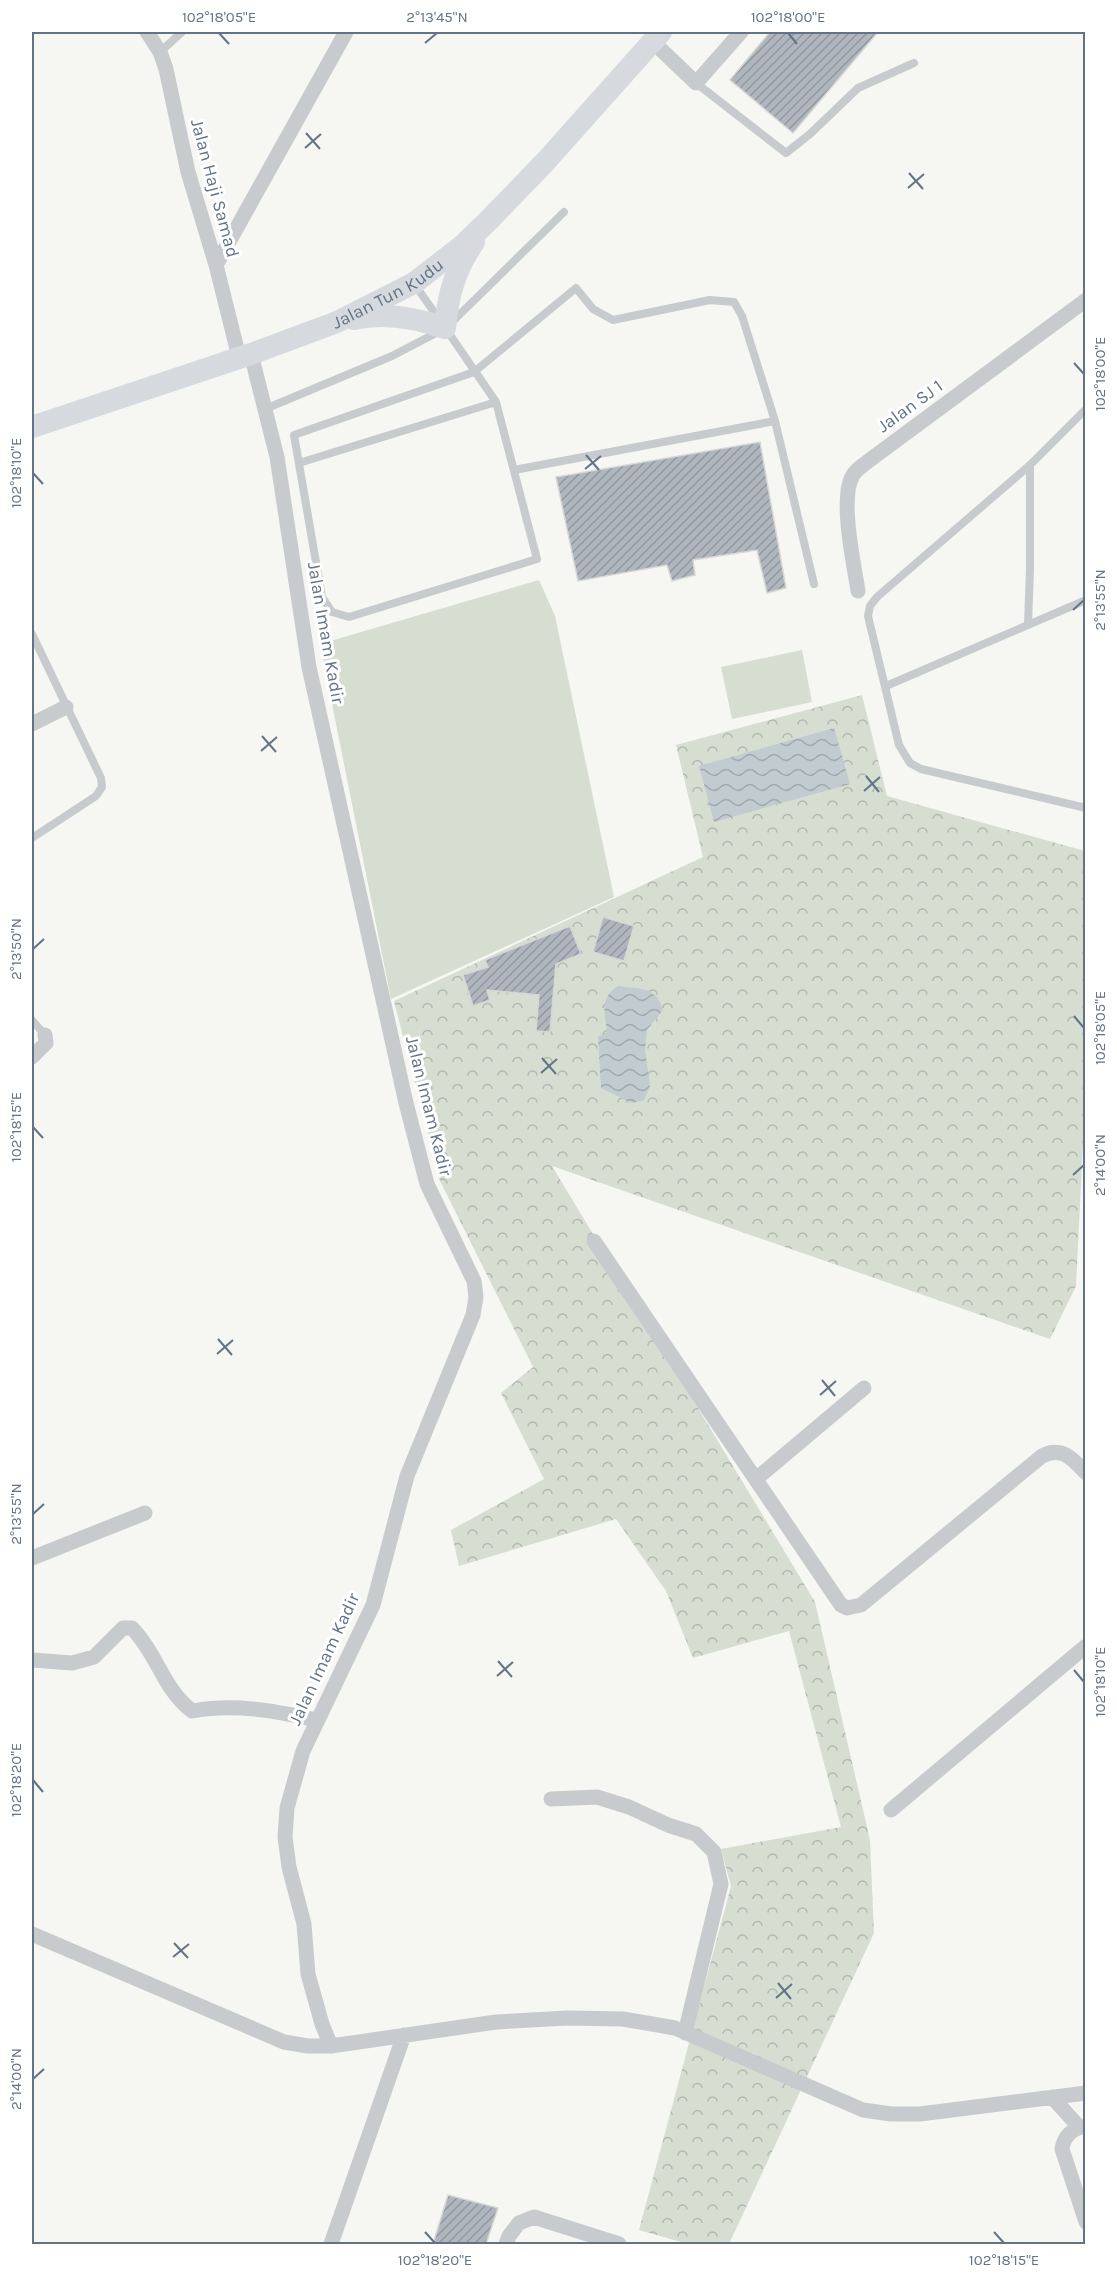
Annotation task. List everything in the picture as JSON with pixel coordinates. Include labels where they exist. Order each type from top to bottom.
[{"type":"main road","name":"Jalan Tun Kudu","points":[[32,427],[245,356],[338,322],[414,283],[462,246],[489,220],[546,161],[656,36]]},
{"type":"main road","points":[[338,322],[364,317],[389,316],[410,318],[445,328],[450,288],[460,266],[489,220]]},
{"type":"street","name":"Jalan Haji Samad","points":[[147,32],[160,51],[166,69],[188,172],[245,356]]},
{"type":"street","points":[[216,265],[346,32]]},
{"type":"street","points":[[656,36],[696,83],[741,32]]},
{"type":"street","name":"Jalan SJ 1","points":[[858,591],[847,507],[848,488],[854,474],[1086,300]]},
{"type":"street","name":"Jalan Imam Kadir","points":[[245,356],[265,409],[277,458],[309,667],[406,1103],[427,1184],[467,1263],[474,1281],[476,1297],[473,1315],[407,1476],[373,1605],[303,1751],[287,1808],[285,1837],[289,1867],[304,1924],[308,1974],[322,2024],[331,2046]]},
{"type":"street","points":[[32,724],[66,707]]},
{"type":"street","points":[[32,1057],[46,1043],[45,1035]]},
{"type":"street","points":[[594,1241],[841,1605],[847,1608],[861,1605],[1042,1456],[1052,1452],[1061,1453],[1072,1458],[1086,1473]]},
{"type":"street","points":[[756,1479],[864,1388]]},
{"type":"street","points":[[32,1558],[145,1513]]},
{"type":"street","points":[[32,1660],[72,1663],[94,1657],[123,1628],[132,1628],[145,1642],[179,1701],[192,1711],[215,1707],[260,1708],[317,1720]]},
{"type":"street","points":[[891,1810],[1086,1646]]},
{"type":"street","points":[[551,1799],[597,1797],[629,1807],[668,1825],[696,1834],[714,1852],[721,1884],[685,2033]]},
{"type":"street","points":[[32,1934],[267,2036],[284,2042],[309,2046],[331,2046],[496,2022],[568,2018],[623,2019],[675,2028],[863,2110],[891,2114],[920,2114],[1086,2093]]},
{"type":"street","points":[[331,2244],[404,2035]]},
{"type":"street","points":[[1052,2097],[1082,2126],[1064,2139],[1062,2149],[1085,2221]]},
{"type":"street","points":[[506,2244],[519,2223],[534,2217],[619,2244]]},
{"type":"lane","points":[[160,51],[182,32]]},
{"type":"lane","points":[[696,83],[786,153],[810,134],[858,88],[914,63]]},
{"type":"lane","points":[[265,409],[392,356],[445,328],[564,212]]},
{"type":"lane","points":[[414,283],[474,372],[496,402],[537,559],[349,617],[332,612],[322,597],[294,435],[474,372],[576,288],[593,309],[613,320],[710,300],[734,302],[748,335],[775,421],[814,584]]},
{"type":"lane","points":[[299,463],[496,402]]},
{"type":"lane","points":[[1086,409],[1030,465],[877,597],[870,606],[868,615],[899,745],[910,763],[921,769],[1086,808]]},
{"type":"lane","points":[[514,470],[775,421]]},
{"type":"lane","points":[[1028,625],[1030,465]]},
{"type":"lane","points":[[886,686],[1086,600]]},
{"type":"lane","points":[[32,634],[101,778],[102,787],[96,796],[32,838]]},
{"type":"lane","points":[[32,1020],[45,1035]]},
{"type":"green space","points":[[539,580],[555,616],[614,897],[391,999],[320,644]]},
{"type":"green space","points":[[802,650],[812,702],[732,719],[721,667]]},
{"type":"green space","points":[[862,695],[887,796],[1085,851],[1086,1084],[1076,1286],[1050,1339],[552,1166],[815,1602],[870,1840],[874,1933],[729,2244],[688,2244],[639,2230],[731,1886],[721,1849],[841,1827],[789,1631],[693,1658],[666,1591],[616,1519],[459,1566],[451,1530],[544,1479],[501,1393],[533,1367],[440,1181],[394,1001],[703,857],[676,745]]},
{"type":"water","points":[[834,728],[850,784],[714,822],[699,766]]},
{"type":"water","points":[[618,986],[646,990],[656,997],[663,1010],[647,1030],[645,1050],[650,1086],[644,1100],[632,1103],[601,1088],[598,1037],[607,1032],[606,1001]]},
{"type":"building","points":[[770,32],[878,32],[793,133],[730,80]]},
{"type":"building","points":[[760,442],[786,588],[767,593],[757,550],[693,560],[695,575],[672,581],[667,565],[578,581],[556,477]]},
{"type":"building","points":[[603,917],[634,926],[624,961],[593,952]]},
{"type":"building","points":[[570,926],[581,954],[556,964],[550,1032],[536,1031],[539,995],[487,990],[490,1000],[473,1006],[463,975],[488,967],[485,960]]},
{"type":"building","points":[[448,2195],[498,2208],[486,2244],[433,2244]]}]
